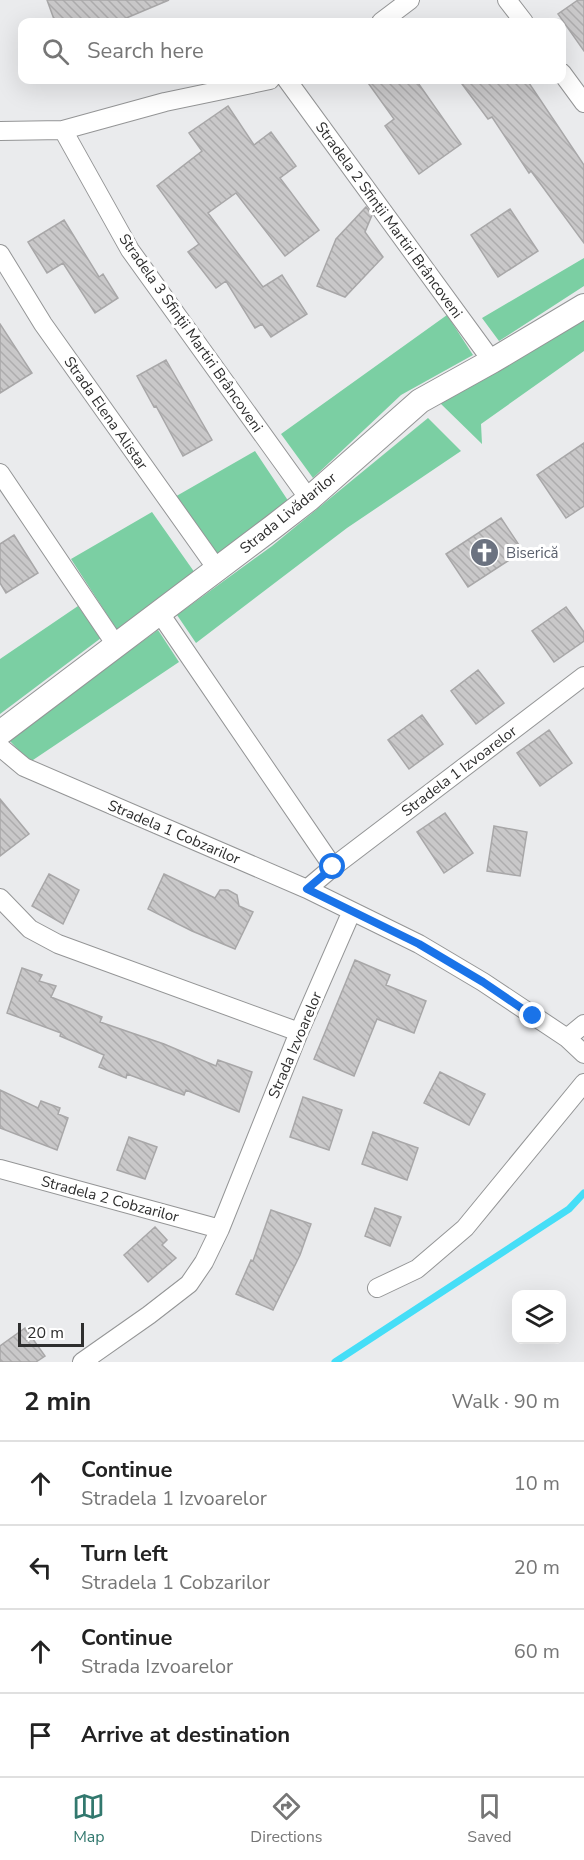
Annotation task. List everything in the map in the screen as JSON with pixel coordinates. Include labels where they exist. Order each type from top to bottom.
[{"type":"street","points":[[386,18],[410,0]]},
{"type":"street","points":[[507,0],[521,18]]},
{"type":"street","points":[[566,80],[584,103]]},
{"type":"street","points":[[0,131],[63,130],[165,102],[251,84]]},
{"type":"street","name":"Stradela 2 Sfinții Martiri Brâncoveni","points":[[290,84],[492,361]]},
{"type":"street","name":"Stradela 3 Sfinții Martiri Brâncoveni","points":[[63,130],[130,250],[309,499]]},
{"type":"street","name":"Strada Elena Alistar","points":[[0,254],[43,324],[217,569]]},
{"type":"street","name":"Strada Livădarilor","points":[[0,733],[309,499],[420,401],[584,306]]},
{"type":"street","points":[[0,473],[116,645]]},
{"type":"street","points":[[159,612],[333,867]]},
{"type":"street","name":"Stradela 1 Izvoarelor","points":[[307,889],[584,676]]},
{"type":"street","name":"Stradela 1 Cobzarilor","points":[[0,747],[24,766],[307,889],[351,913]]},
{"type":"street","points":[[0,898],[30,929],[58,944],[299,1032]]},
{"type":"street","points":[[351,913],[419,944],[483,982],[567,1038],[584,1054]]},
{"type":"street","name":"Strada Izvoarelor","points":[[82,1362],[149,1316],[189,1284],[204,1262],[220,1229],[299,1032],[351,913]]},
{"type":"street","points":[[567,1038],[584,1024]]},
{"type":"street","points":[[377,1288],[417,1269],[465,1228],[584,1083]]},
{"type":"street","name":"Stradela 2 Cobzarilor","points":[[0,1168],[220,1229]]},
{"type":"green space","points":[[584,258],[584,286],[499,341],[482,318]]},
{"type":"green space","points":[[447,315],[473,355],[401,395],[313,478],[281,434]]},
{"type":"green space","points":[[584,319],[584,351],[481,424],[482,444],[440,403]]},
{"type":"green space","points":[[428,418],[461,451],[347,528],[196,643],[177,615],[272,546]]},
{"type":"green space","points":[[255,451],[289,502],[216,558],[173,498]]},
{"type":"green space","points":[[152,512],[195,573],[117,630],[71,559]]},
{"type":"green space","points":[[78,606],[101,638],[0,714],[0,659]]},
{"type":"green space","points":[[158,630],[179,662],[30,762],[8,739]]},
{"type":"building","points":[[47,0],[169,0],[126,18],[54,18]]},
{"type":"building","points":[[578,0],[584,0],[584,51],[566,25],[566,18],[561,18],[558,14]]},
{"type":"building","points":[[369,84],[419,84],[461,144],[419,174],[385,126],[394,119]]},
{"type":"building","points":[[462,84],[530,84],[584,165],[584,243],[531,171],[529,173],[492,117],[488,119]]},
{"type":"building","points":[[228,106],[254,145],[271,132],[296,166],[280,178],[319,230],[285,256],[236,193],[208,213],[263,287],[282,275],[307,314],[271,337],[262,324],[255,328],[226,281],[216,288],[188,252],[199,244],[157,186],[202,151],[189,133]]},
{"type":"building","points":[[366,207],[372,215],[365,232],[383,257],[345,297],[317,286],[336,239]]},
{"type":"building","points":[[510,209],[538,251],[498,277],[471,235]]},
{"type":"building","points":[[64,220],[99,277],[103,274],[118,298],[95,313],[63,263],[47,273],[28,242]]},
{"type":"building","points":[[0,324],[32,373],[0,393]]},
{"type":"building","points":[[166,360],[212,440],[183,456],[137,376]]},
{"type":"building","points":[[584,443],[584,506],[566,518],[537,475]]},
{"type":"building","name":"Biserică","points":[[501,518],[523,551],[468,587],[446,554]]},
{"type":"building","points":[[14,535],[38,573],[6,593],[0,583],[0,544]]},
{"type":"building","points":[[566,607],[584,632],[584,641],[554,662],[532,631]]},
{"type":"building","points":[[478,670],[504,703],[476,724],[451,691]]},
{"type":"building","points":[[422,715],[443,744],[409,769],[388,740]]},
{"type":"building","points":[[549,730],[572,763],[540,786],[517,753]]},
{"type":"building","points":[[0,799],[29,834],[0,856]]},
{"type":"building","points":[[445,813],[473,853],[444,873],[417,832]]},
{"type":"building","points":[[494,826],[527,832],[520,876],[487,871]]},
{"type":"building","points":[[49,874],[79,890],[63,924],[32,906]]},
{"type":"building","points":[[164,874],[215,898],[220,890],[228,890],[237,895],[239,906],[253,912],[235,949],[148,909]]},
{"type":"building","points":[[355,960],[390,975],[386,985],[426,1001],[414,1033],[377,1019],[354,1076],[314,1059]]},
{"type":"building","points":[[22,968],[42,975],[39,981],[56,986],[51,997],[102,1017],[100,1022],[164,1044],[216,1066],[218,1060],[252,1072],[239,1112],[186,1090],[184,1095],[127,1074],[126,1078],[99,1067],[104,1055],[60,1036],[61,1033],[7,1013]]},
{"type":"building","points":[[440,1072],[485,1094],[469,1125],[424,1103]]},
{"type":"building","points":[[0,1090],[38,1108],[41,1101],[60,1108],[58,1114],[68,1118],[57,1150],[0,1128]]},
{"type":"building","points":[[303,1097],[342,1110],[329,1150],[290,1137]]},
{"type":"building","points":[[373,1132],[418,1148],[407,1180],[362,1164]]},
{"type":"building","points":[[129,1137],[157,1147],[145,1179],[117,1170]]},
{"type":"building","points":[[375,1208],[401,1217],[390,1246],[365,1236]]},
{"type":"building","points":[[271,1210],[311,1224],[300,1255],[273,1310],[236,1294],[251,1260],[253,1261]]},
{"type":"building","points":[[155,1227],[167,1240],[162,1245],[176,1258],[148,1282],[124,1255]]},
{"type":"building","points":[[25,1328],[45,1356],[36,1362],[0,1362],[0,1346]]},
{"type":"waterway","points":[[335,1362],[569,1209],[584,1193]]},
{"type":"place","name":"Biserică","points":[[485,553]]},
{"type":"route","points":[[333,867],[307,889],[351,913],[419,944],[483,982],[533,1016]]}]
